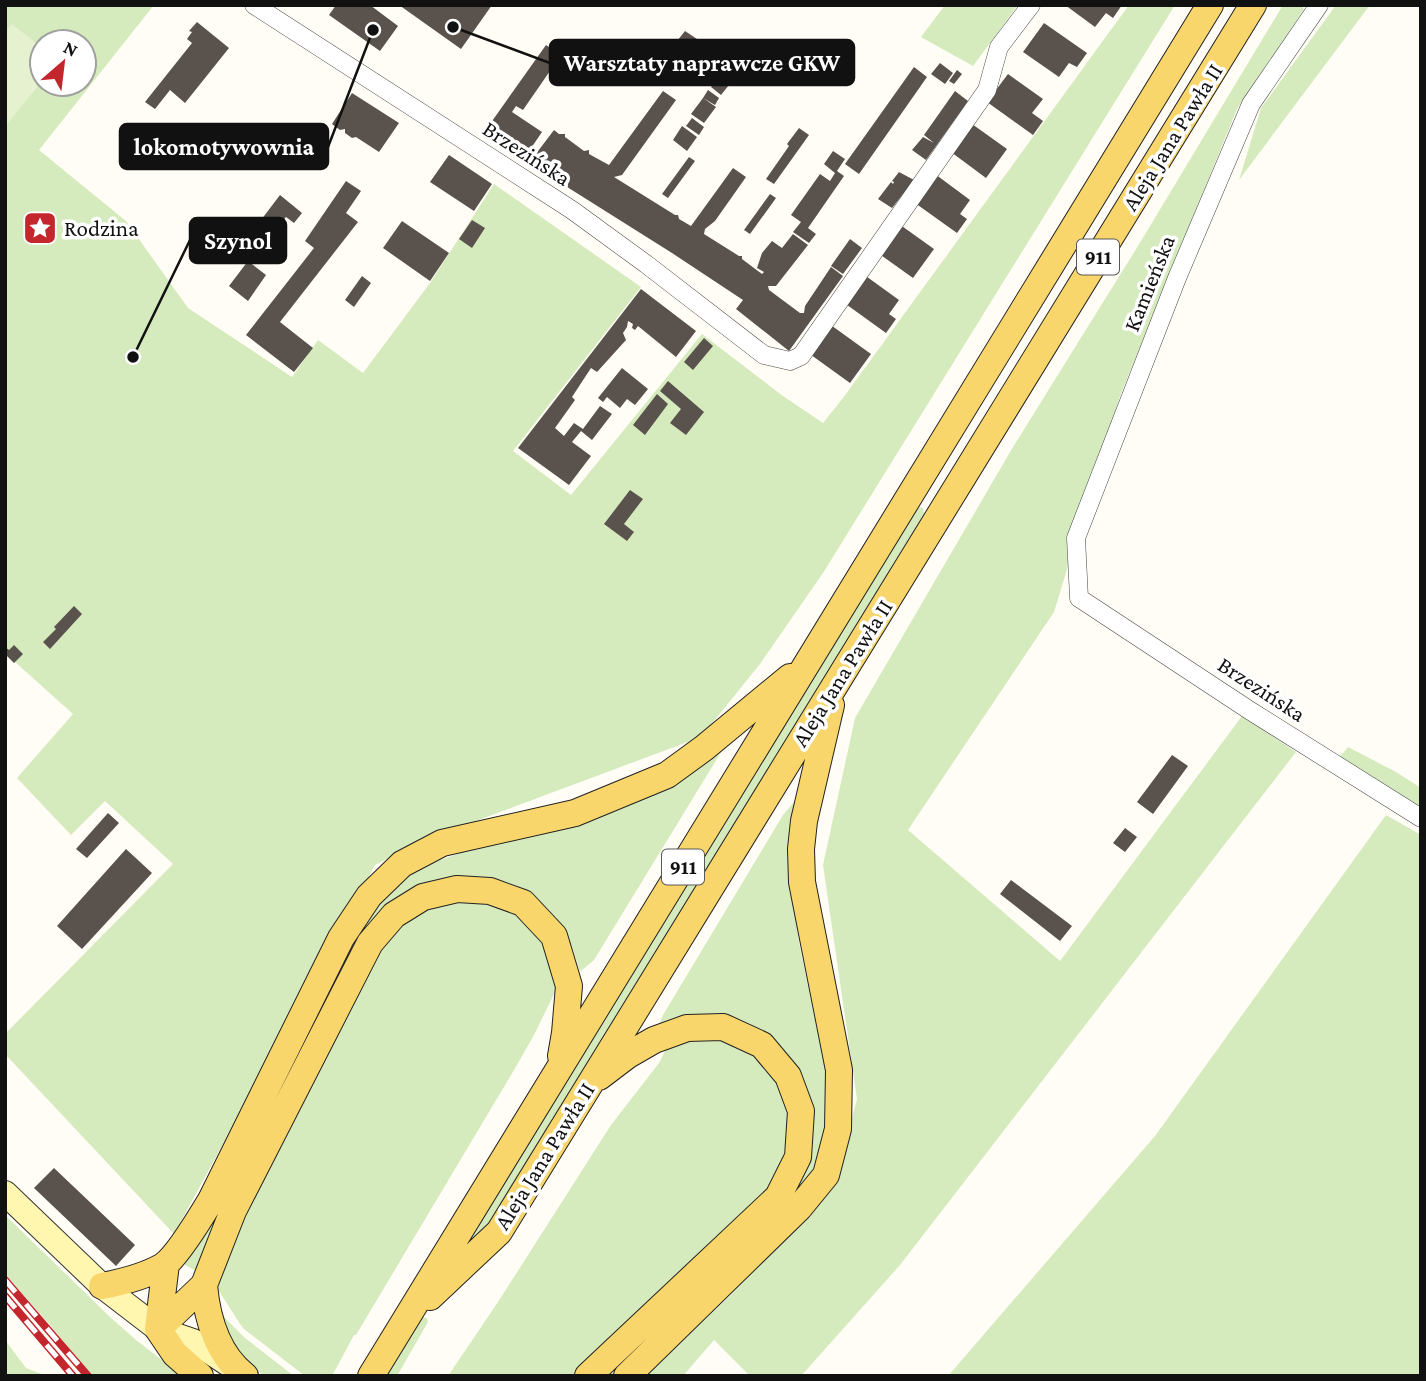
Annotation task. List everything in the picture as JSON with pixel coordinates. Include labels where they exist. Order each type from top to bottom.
[{"type":"main road","name":"Aleja Jana Pawła II","points":[[371,1376],[1210,5]]},
{"type":"main road","name":"Aleja Jana Pawła II","points":[[405,1320],[499,1232],[1253,5]]},
{"type":"main road","points":[[102,1286],[134,1279],[166,1264],[189,1234],[211,1200],[341,938],[369,896],[402,864],[442,844],[575,813],[667,775],[808,662]]},
{"type":"main road","points":[[627,1376],[799,1208],[826,1175],[838,1129],[839,1070],[802,882],[802,849],[804,821],[838,679]]},
{"type":"main road","points":[[158,1329],[204,1285],[233,1211],[370,943],[394,915],[423,897],[457,889],[490,891],[523,904],[554,936],[569,986],[565,1032],[557,1071]]},
{"type":"main road","points":[[587,1087],[628,1055],[654,1040],[687,1028],[723,1027],[762,1045],[788,1076],[801,1111],[798,1157],[778,1196],[588,1376]]},
{"type":"main road","points":[[5,1193],[102,1286],[158,1329],[175,1354],[200,1376]]},
{"type":"main road","points":[[158,1329],[166,1264]]},
{"type":"main road","points":[[204,1285],[212,1327],[222,1348],[242,1373]]},
{"type":"main road","points":[[158,1329],[193,1341],[242,1373]]},
{"type":"street","name":"Brzezińska","points":[[254,5],[572,210],[764,355],[790,360],[801,356],[987,90],[999,47],[1031,5]]},
{"type":"street","name":"Kamieńska","points":[[1079,598],[1076,538],[1177,278],[1251,104],[1319,5]]},
{"type":"street","name":"Brzezińska","points":[[1079,598],[1249,710],[1421,818]]},
{"type":"green space","points":[[5,5],[154,5],[98,76],[98,28],[28,28],[28,98],[80,98],[39,150],[126,221],[188,308],[292,377],[318,340],[363,373],[430,283],[494,184],[641,287],[513,451],[571,495],[702,334],[823,423],[1129,5],[1175,5],[823,573],[760,664],[701,737],[428,839],[375,865],[174,1234],[5,1054],[5,1034],[173,864],[105,801],[71,835],[17,778],[73,714],[5,653]]},
{"type":"green space","points":[[945,5],[1018,5],[973,66],[921,37]]},
{"type":"green space","points":[[1283,5],[1300,5],[1304,9],[1237,109],[1120,396],[1054,612],[908,830],[1060,961],[1242,716],[1296,752],[900,1265],[801,1376],[750,1376],[714,1340],[683,1376],[646,1376],[738,1288],[834,1187],[857,1099],[823,865],[855,718],[1013,447]]},
{"type":"green space","points":[[1336,5],[1370,5],[1239,180],[1261,108]]},
{"type":"green space","points":[[12,24],[28,37],[28,98],[5,127],[5,32]]},
{"type":"green space","points":[[917,508],[923,508],[924,514],[476,1246],[466,1244]]},
{"type":"green space","points":[[1348,747],[1421,788],[1421,810],[1338,759]]},
{"type":"green space","points":[[723,749],[594,960],[581,971],[556,920],[421,884],[386,906],[196,1271],[182,1263],[355,936],[386,896],[408,876],[435,862],[480,846],[619,810],[665,788]]},
{"type":"green space","points":[[798,800],[793,896],[799,943],[829,1094],[823,1153],[808,1182],[760,1235],[612,1376],[606,1376],[802,1169],[778,1051],[658,1027],[783,815]]},
{"type":"green space","points":[[1386,815],[1421,835],[1421,1376],[948,1376],[1155,1136]]},
{"type":"green space","points":[[467,899],[510,908],[542,936],[559,984],[514,1070],[332,1376],[305,1376],[240,1324],[217,1288],[216,1278],[221,1263],[380,947],[411,913]]},
{"type":"green space","points":[[725,1036],[759,1052],[783,1088],[792,1122],[783,1161],[762,1198],[579,1376],[448,1376],[611,1125],[659,1063],[669,1043]]},
{"type":"green space","points":[[5,1215],[109,1316],[183,1376],[92,1376],[5,1274]]},
{"type":"green space","points":[[215,1308],[245,1338],[294,1376],[264,1376],[234,1349]]},
{"type":"green space","points":[[421,1317],[427,1318],[428,1322],[397,1376],[385,1376]]},
{"type":"green space","points":[[5,1340],[26,1368],[47,1376],[5,1376]]},
{"type":"building","points":[[336,5],[370,5],[398,26],[380,51],[329,15]]},
{"type":"building","points":[[399,5],[492,5],[461,49]]},
{"type":"building","points":[[1065,5],[1122,5],[1113,18],[1106,13],[1095,27]]},
{"type":"building","points":[[197,22],[229,48],[185,103],[170,90],[155,109],[145,102],[192,43],[187,39],[192,32],[189,31]]},
{"type":"building","points":[[1044,23],[1087,53],[1077,67],[1069,63],[1059,77],[1023,52]]},
{"type":"building","points":[[685,31],[700,41],[670,78],[659,71],[664,63],[662,60]]},
{"type":"building","points":[[546,45],[561,55],[523,110],[516,106],[512,112],[542,132],[525,157],[485,131]]},
{"type":"building","points":[[740,47],[752,56],[721,95],[711,87]]},
{"type":"building","points":[[940,63],[953,73],[945,84],[931,74]]},
{"type":"building","points":[[914,67],[927,77],[859,174],[845,164]]},
{"type":"building","points":[[957,70],[962,74],[954,84],[949,81]]},
{"type":"building","points":[[1008,74],[1043,99],[1032,113],[1043,121],[1033,135],[987,102]]},
{"type":"building","points":[[708,90],[719,98],[715,105],[703,98]]},
{"type":"building","points":[[663,91],[676,100],[622,175],[614,177],[678,215],[679,219],[691,226],[733,168],[746,177],[715,221],[705,229],[704,234],[742,256],[742,259],[762,274],[764,272],[757,268],[762,253],[772,241],[782,248],[793,234],[808,245],[776,286],[768,286],[769,290],[800,313],[804,313],[805,306],[831,267],[843,276],[789,351],[736,309],[743,300],[529,163],[554,130],[565,134],[565,137],[584,151],[589,150],[589,154],[609,165]]},
{"type":"building","points":[[955,91],[968,101],[926,160],[912,150],[923,137],[934,143],[924,135]]},
{"type":"building","points":[[352,93],[399,123],[379,152],[356,137],[352,138],[345,133],[345,129],[340,130],[332,124]]},
{"type":"building","points":[[703,98],[716,107],[704,123],[691,114]]},
{"type":"building","points":[[692,118],[704,127],[699,135],[686,126]]},
{"type":"building","points":[[972,124],[1007,149],[986,178],[951,152]]},
{"type":"building","points":[[682,126],[697,137],[687,151],[673,140]]},
{"type":"building","points":[[799,128],[809,135],[774,184],[766,179]]},
{"type":"building","points":[[833,151],[845,159],[837,171],[844,176],[808,228],[816,234],[809,243],[793,232],[801,222],[791,215],[820,174],[830,181],[835,173],[824,164]]},
{"type":"building","points":[[449,155],[492,184],[474,211],[430,182]]},
{"type":"building","points":[[689,157],[695,161],[668,198],[662,194]]},
{"type":"building","points":[[899,172],[914,180],[892,208],[878,199],[891,182],[893,184],[892,181]]},
{"type":"building","points":[[935,174],[970,200],[960,214],[967,219],[957,233],[915,203]]},
{"type":"building","points":[[346,181],[361,191],[346,213],[358,222],[280,322],[313,348],[294,372],[246,335],[314,248],[305,241]]},
{"type":"building","points":[[770,194],[776,198],[750,234],[744,230]]},
{"type":"building","points":[[280,195],[302,213],[294,223],[286,217],[253,260],[239,249]]},
{"type":"building","points":[[472,220],[485,228],[472,248],[459,239]]},
{"type":"building","points":[[402,221],[449,253],[430,281],[383,248]]},
{"type":"building","points":[[899,224],[934,249],[913,278],[878,253]]},
{"type":"building","points":[[850,239],[862,248],[843,274],[831,266]]},
{"type":"building","points":[[248,261],[266,275],[248,301],[229,286]]},
{"type":"building","points":[[863,274],[899,300],[889,314],[896,319],[886,333],[843,302]]},
{"type":"building","points":[[362,276],[371,283],[354,307],[345,300]]},
{"type":"building","points":[[641,289],[696,331],[676,357],[638,326],[635,330],[632,328],[633,324],[628,321],[623,333],[626,340],[597,372],[591,368],[572,397],[575,400],[555,428],[564,436],[574,423],[583,429],[600,406],[612,414],[592,440],[581,431],[572,442],[591,456],[569,485],[518,448]]},
{"type":"building","points":[[828,323],[871,354],[850,383],[807,352]]},
{"type":"building","points":[[704,338],[713,346],[693,370],[684,362]]},
{"type":"building","points":[[622,368],[648,389],[635,405],[627,399],[620,408],[607,397],[603,402],[598,398]]},
{"type":"building","points":[[668,381],[704,412],[686,435],[670,423],[681,409],[660,391]]},
{"type":"building","points":[[657,394],[668,404],[645,435],[633,425]]},
{"type":"building","points":[[630,490],[643,499],[624,524],[634,532],[627,541],[604,524]]},
{"type":"building","points":[[74,606],[82,614],[50,649],[43,642]]},
{"type":"building","points":[[14,645],[23,654],[14,663],[5,654],[5,647],[9,650]]},
{"type":"building","points":[[1172,755],[1188,766],[1153,814],[1137,802]]},
{"type":"building","points":[[108,813],[119,823],[87,858],[76,849]]},
{"type":"building","points":[[1125,828],[1137,837],[1125,852],[1113,843]]},
{"type":"building","points":[[126,849],[152,873],[82,949],[57,926]]},
{"type":"building","points":[[1011,880],[1072,926],[1060,941],[1000,894]]},
{"type":"building","points":[[54,1168],[135,1245],[116,1266],[34,1188]]},
{"type":"railway","points":[[5,1280],[88,1376]]},
{"type":"railway","points":[[5,1296],[73,1376]]},
{"type":"place","name":"Warsztaty naprawcze GKW","points":[[453,27]]},
{"type":"place","name":"lokomotywownia","points":[[373,30]]},
{"type":"place","name":"Rodzina","points":[[40,228]]},
{"type":"place","name":"Szynol","points":[[133,357]]}]
